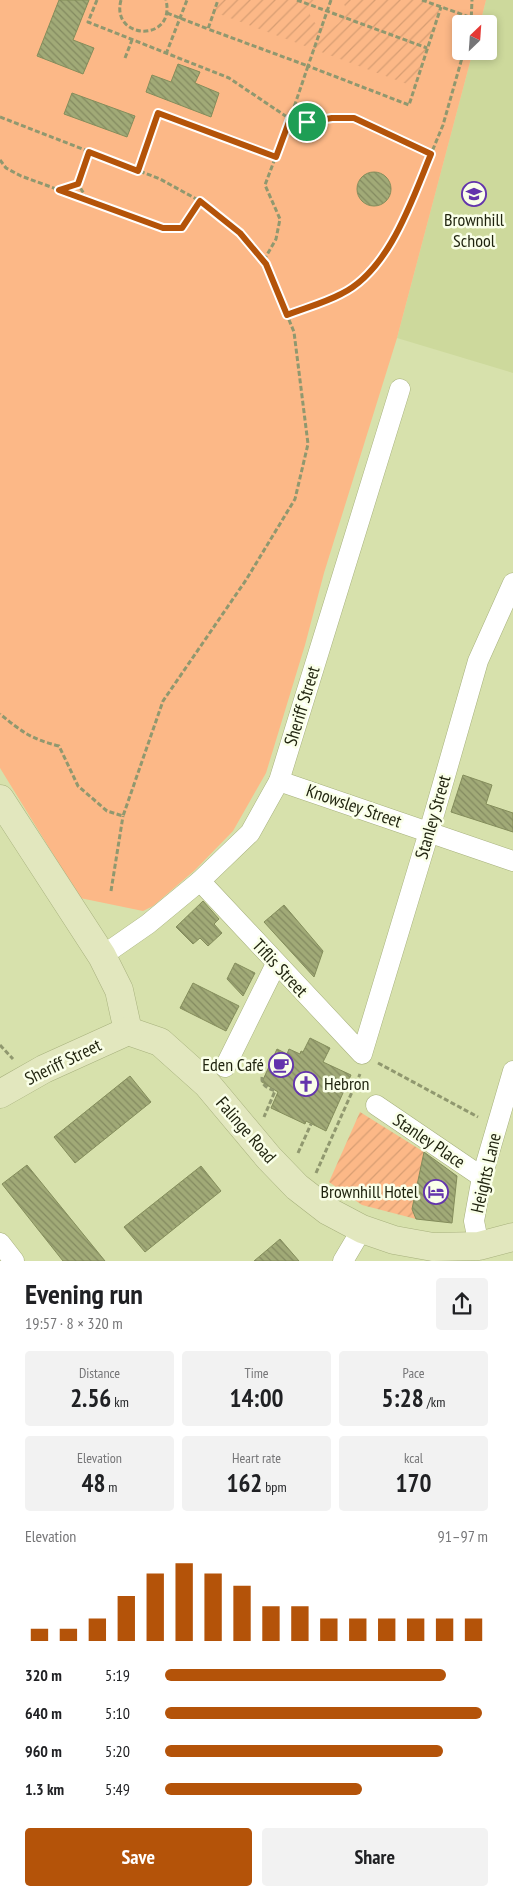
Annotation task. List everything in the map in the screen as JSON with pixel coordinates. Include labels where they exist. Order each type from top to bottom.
[{"type":"street","name":"Sheriff Street","points":[[102,956],[148,924],[200,881],[250,833],[279,781],[400,389]]},
{"type":"street","name":"Stanley Street","points":[[362,1054],[478,662],[513,583]]},
{"type":"street","name":"Knowsley Street","points":[[279,781],[513,861]]},
{"type":"street","points":[[0,799],[102,956],[119,990],[128,1031]]},
{"type":"street","name":"Tiflis Street","points":[[200,881],[362,1054]]},
{"type":"street","points":[[225,1067],[276,964]]},
{"type":"street","name":"Sheriff Street","points":[[0,1094],[44,1069],[128,1031]]},
{"type":"street","name":"Falinge Road","points":[[128,1031],[160,1042],[207,1084],[269,1158],[306,1195],[328,1211],[362,1229],[394,1240],[433,1247],[448,1254],[513,1238]]},
{"type":"street","name":"Heights Lane","points":[[479,1246],[474,1221],[482,1177],[513,1071]]},
{"type":"street","name":"Stanley Place","points":[[376,1105],[482,1177]]},
{"type":"street","points":[[343,1261],[362,1229]]},
{"type":"street","points":[[0,1243],[14,1261]]},
{"type":"path","points":[[96,0],[88,22],[229,78],[290,119],[307,122],[332,118],[354,118],[431,154]]},
{"type":"path","points":[[121,0],[120,11],[122,19],[133,30],[149,32],[162,24],[167,13],[166,0]]},
{"type":"path","points":[[166,54],[187,0]]},
{"type":"path","points":[[208,29],[218,0]]},
{"type":"path","points":[[297,0],[427,48]]},
{"type":"path","points":[[264,260],[276,239],[280,220],[265,185],[331,0]]},
{"type":"path","points":[[422,0],[463,15]]},
{"type":"path","points":[[472,0],[472,15]]},
{"type":"path","points":[[167,13],[409,105],[440,7]]},
{"type":"path","points":[[125,58],[132,40]]},
{"type":"path","points":[[287,315],[342,294],[369,274],[391,243],[443,125],[461,60]]},
{"type":"path","points":[[138,171],[158,113],[276,157]]},
{"type":"path","points":[[0,117],[160,179],[200,201],[240,233],[264,260],[294,332],[308,444],[295,500],[246,580],[163,701],[131,798],[123,816],[111,891]]},
{"type":"path","points":[[87,200],[78,184],[89,152]]},
{"type":"path","points":[[0,160],[6,168],[21,176],[163,228],[182,228],[200,201]]},
{"type":"path","points":[[59,190],[78,184]]},
{"type":"path","points":[[0,714],[19,730],[37,741],[59,746],[78,786],[107,811],[123,816]]},
{"type":"path","points":[[306,1195],[362,1070],[362,1054],[496,1127]]},
{"type":"path","points":[[262,1077],[265,1086],[275,1091],[263,1120]]},
{"type":"path","points":[[297,1154],[311,1124]]},
{"type":"shaded area","points":[[0,0],[486,0],[482,15],[452,15],[452,60],[471,60],[397,338],[324,573],[305,645],[266,773],[233,831],[195,870],[153,906],[143,911],[80,898],[0,768]]},
{"type":"shaded area","points":[[218,0],[314,0],[310,9],[311,17],[315,23],[322,27],[337,25],[343,18],[345,6],[341,0],[419,0],[440,8],[415,87],[214,12]]},
{"type":"shaded area","name":"Brownhill School","points":[[486,0],[513,0],[513,373],[397,338],[471,60],[498,60],[498,15],[482,15]]},
{"type":"shaded area","points":[[360,1112],[424,1152],[416,1219],[362,1205],[329,1182]]},
{"type":"building","points":[[59,0],[89,0],[73,40],[94,48],[83,74],[37,56]]},
{"type":"building","points":[[178,64],[200,72],[195,83],[219,93],[211,117],[146,92],[152,75],[171,82]]},
{"type":"building","points":[[72,93],[135,116],[127,137],[64,114]]},
{"type":"building","points":[[374,172],[386,177],[391,189],[386,201],[374,206],[362,201],[357,189],[362,177]]},
{"type":"building","points":[[463,775],[492,785],[486,804],[513,813],[513,832],[451,812]]},
{"type":"building","points":[[203,901],[219,919],[214,924],[222,933],[208,946],[200,938],[193,944],[176,927]]},
{"type":"building","points":[[284,905],[323,951],[314,977],[264,922]]},
{"type":"building","points":[[235,963],[255,973],[243,996],[227,979]]},
{"type":"building","points":[[193,983],[239,1006],[226,1031],[180,1008]]},
{"type":"building","name":"Hebron","points":[[310,1038],[330,1048],[323,1062],[351,1075],[326,1131],[306,1121],[305,1124],[271,1108],[278,1092],[262,1082],[277,1049],[287,1054],[289,1049],[300,1054]]},
{"type":"building","points":[[130,1076],[151,1102],[75,1163],[54,1137]]},
{"type":"building","name":"Brownhill Hotel","points":[[424,1152],[457,1176],[452,1223],[416,1219],[412,1209]]},
{"type":"building","points":[[27,1165],[105,1261],[63,1261],[2,1184]]},
{"type":"building","points":[[201,1166],[221,1191],[145,1252],[124,1227]]},
{"type":"building","points":[[280,1239],[299,1261],[254,1261]]},
{"type":"place","name":"Brownhill School","points":[[474,194]]},
{"type":"place","name":"Eden Café","points":[[281,1065]]},
{"type":"place","name":"Hebron","points":[[306,1084]]},
{"type":"place","name":"Brownhill Hotel","points":[[436,1192]]},
{"type":"route","points":[[158,113],[276,157],[290,119],[307,122],[332,118],[354,118],[431,154],[412,200],[391,243],[369,274],[342,294],[287,315],[266,264],[240,233],[200,201],[182,228],[163,228],[59,190],[78,184],[89,152],[138,171],[158,113]]}]
